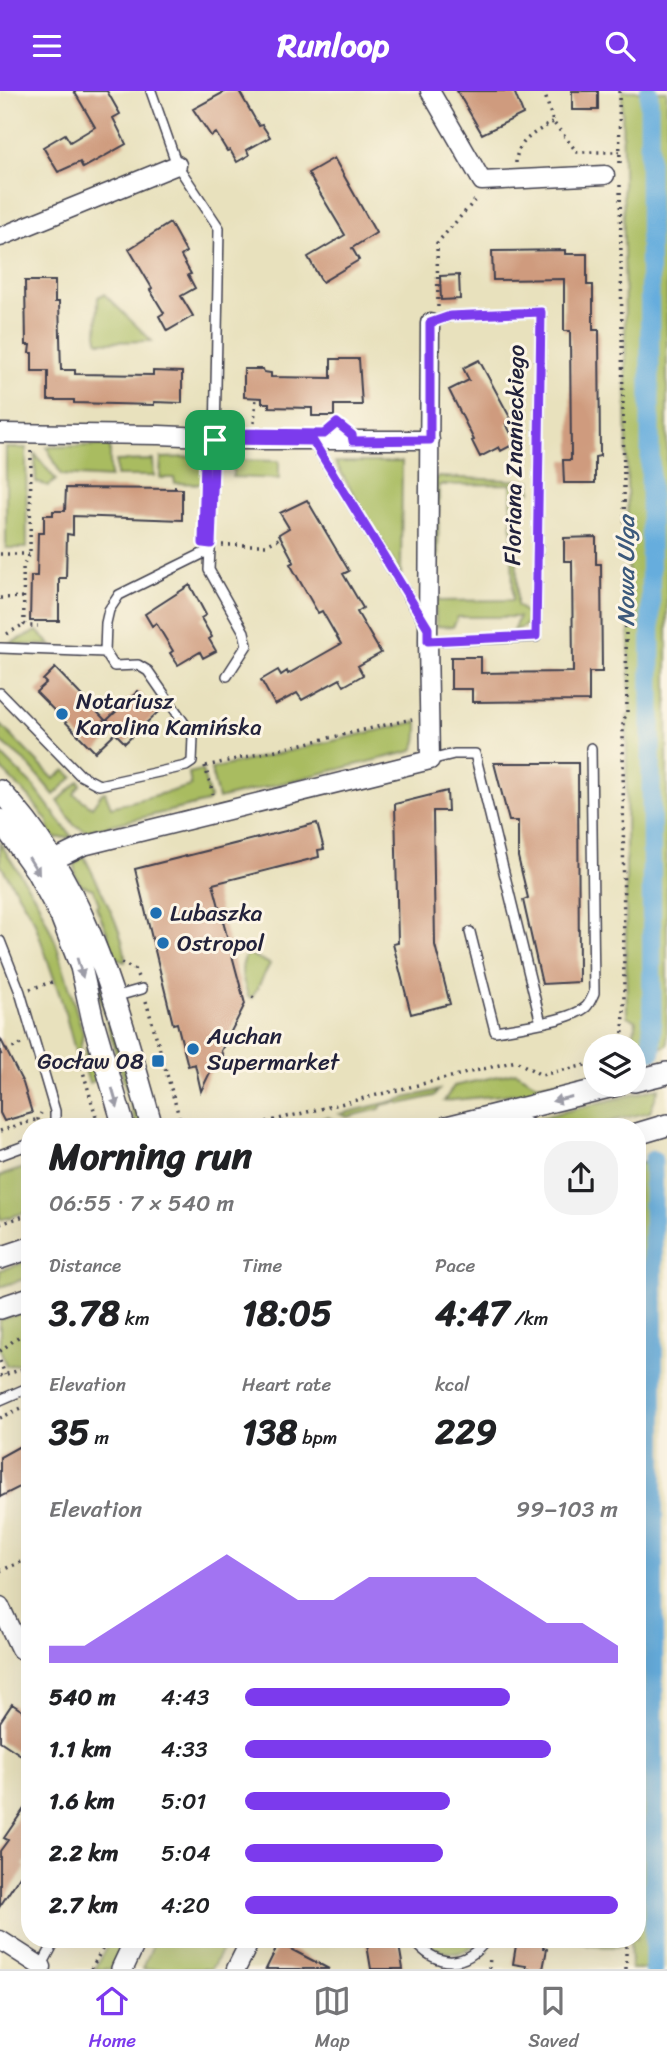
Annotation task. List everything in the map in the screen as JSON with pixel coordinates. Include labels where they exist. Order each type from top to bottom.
[{"type":"street","points":[[430,91],[482,181],[605,175]]},
{"type":"street","points":[[0,237],[177,165]]},
{"type":"street","points":[[54,860],[83,846],[430,759],[430,440],[436,321]]},
{"type":"street","points":[[0,433],[159,435],[207,437],[215,440],[430,440]]},
{"type":"street","points":[[0,791],[22,814],[54,860],[75,897],[114,997],[149,1118]]},
{"type":"street","points":[[0,820],[36,870],[61,916],[80,967],[121,1118]]},
{"type":"street","points":[[646,1078],[667,1073]]},
{"type":"street","points":[[486,1118],[583,1094]]},
{"type":"street","points":[[646,1131],[667,1125]]},
{"type":"street","points":[[0,1258],[21,1251]]},
{"type":"street","points":[[0,1308],[21,1301]]},
{"type":"street","points":[[0,1606],[20,1649]]},
{"type":"street","points":[[0,1940],[43,1968]]},
{"type":"street","points":[[122,1969],[132,1948]]},
{"type":"street","points":[[236,1969],[246,1948]]},
{"type":"lane","points":[[151,91],[177,165],[219,228],[215,440],[209,570],[244,632],[247,645],[227,676]]},
{"type":"lane","name":"Floriana Znanieckiego","points":[[428,635],[536,636],[541,312],[450,316],[436,321]]},
{"type":"lane","points":[[313,441],[428,635]]},
{"type":"lane","points":[[0,693],[80,775],[99,785],[192,762],[192,737],[148,671],[138,665],[114,666],[104,652],[109,610],[120,596],[211,547]]},
{"type":"lane","points":[[0,648],[104,652]]},
{"type":"lane","points":[[470,932],[495,1031],[541,1023],[587,1006],[594,993],[591,748]]},
{"type":"lane","points":[[430,759],[454,754],[475,754],[541,1023]]},
{"type":"lane","points":[[0,940],[20,992],[55,1118]]},
{"type":"lane","points":[[114,997],[142,989]]},
{"type":"lane","points":[[507,1113],[522,1118]]},
{"type":"lane","points":[[0,1155],[21,1147]]},
{"type":"lane","points":[[0,1400],[21,1391]]},
{"type":"lane","points":[[43,1968],[52,1948]]},
{"type":"lane","points":[[421,1948],[438,1960],[453,1962],[469,1958],[481,1948]]},
{"type":"path","points":[[544,91],[553,122],[577,152],[620,152]]},
{"type":"path","points":[[619,91],[627,712],[623,722],[623,1034]]},
{"type":"path","points":[[516,179],[516,155],[528,137],[553,122]]},
{"type":"path","points":[[436,321],[437,243],[493,181]]},
{"type":"path","points":[[254,433],[256,398]]},
{"type":"path","points":[[24,624],[23,565],[30,554],[32,443]]},
{"type":"path","points":[[174,487],[180,487]]},
{"type":"path","points":[[211,547],[266,545],[281,538]]},
{"type":"path","points":[[0,554],[30,554]]},
{"type":"path","points":[[0,598],[24,597]]},
{"type":"path","points":[[12,631],[24,624],[38,627]]},
{"type":"path","points":[[213,794],[205,766],[420,717]]},
{"type":"path","points":[[114,961],[134,969],[179,1118]]},
{"type":"path","points":[[35,987],[52,982]]},
{"type":"path","points":[[0,1053],[23,1043]]},
{"type":"path","points":[[283,1118],[516,1061],[541,1075],[583,1066]]},
{"type":"path","points":[[36,1118],[55,1111]]},
{"type":"path","points":[[0,1131],[21,1123]]},
{"type":"path","points":[[0,1224],[21,1218]]},
{"type":"path","points":[[0,1351],[21,1335]]},
{"type":"path","points":[[0,1362],[3,1376],[21,1370]]},
{"type":"path","points":[[0,1419],[21,1408]]},
{"type":"path","points":[[0,1571],[21,1562]]},
{"type":"path","points":[[92,1969],[103,1948]]},
{"type":"path","points":[[626,1948],[626,1969]]},
{"type":"green space","points":[[622,91],[641,91],[647,1052],[646,1052],[646,1034],[634,1034],[636,1021],[627,1016],[627,717],[630,713]]},
{"type":"green space","points":[[656,91],[667,91],[667,1045],[657,1049],[654,349]]},
{"type":"green space","points":[[104,294],[152,341],[99,342],[98,297]]},
{"type":"green space","points":[[110,445],[110,478],[61,475],[47,447]]},
{"type":"green space","points":[[193,447],[203,461],[202,484],[175,483],[174,478],[160,478],[161,458],[193,457]]},
{"type":"green space","points":[[6,448],[26,448],[27,548],[6,548]]},
{"type":"green space","points":[[35,454],[56,480],[48,486],[36,482]]},
{"type":"green space","points":[[153,460],[154,476],[116,476],[116,461]]},
{"type":"green space","points":[[233,460],[279,461],[279,479],[233,477]]},
{"type":"green space","points":[[335,462],[402,462],[401,575]]},
{"type":"green space","points":[[435,479],[531,481],[531,492],[517,483],[517,605],[530,617],[524,627],[513,631],[519,617],[458,617],[453,627],[436,626],[435,591],[438,590],[439,601],[513,600],[511,484],[439,485],[438,560],[435,559]]},
{"type":"green space","points":[[37,631],[51,645],[6,645]]},
{"type":"green space","points":[[418,722],[418,737],[412,751],[218,799],[211,769]]},
{"type":"green space","points":[[0,724],[54,779],[65,770],[73,777],[54,795],[27,763],[0,741]]},
{"type":"green space","points":[[0,753],[34,787],[72,837],[56,838],[49,834],[48,822],[30,798],[0,768]]},
{"type":"green space","points":[[202,770],[210,798],[207,802],[86,831],[74,825],[58,801],[79,781],[81,784],[74,794],[92,807],[105,792],[111,807],[191,786],[189,773]]},
{"type":"green space","points":[[0,843],[38,902],[56,943],[83,1033],[78,1062],[63,1005],[34,920],[0,864]]},
{"type":"green space","points":[[84,856],[116,924],[125,951],[125,962],[114,958],[107,951],[104,944],[109,937],[96,906],[99,904],[93,889],[81,885],[75,875],[75,864]]},
{"type":"green space","points":[[86,937],[140,1118],[134,1118],[91,965]]},
{"type":"green space","points":[[247,953],[270,964],[252,998],[248,996],[242,974]]},
{"type":"green space","points":[[87,1045],[97,1080],[89,1083],[83,1064]]},
{"type":"green space","points":[[516,1072],[538,1085],[583,1076],[583,1083],[551,1090],[444,1101],[454,1086]]},
{"type":"green space","points":[[659,1088],[650,1112],[625,1118],[539,1118],[623,1097],[646,1097],[646,1091]]},
{"type":"green space","points":[[439,1090],[434,1096],[401,1104],[397,1102],[382,1105],[380,1109],[347,1117],[340,1114]]},
{"type":"green space","points":[[646,1162],[650,1969],[631,1969],[630,1948],[646,1948]]},
{"type":"green space","points":[[21,1169],[21,1214],[0,1220],[0,1176]]},
{"type":"green space","points":[[21,1264],[21,1280],[0,1287],[0,1270]]},
{"type":"green space","points":[[21,1313],[21,1364],[6,1366],[0,1348],[0,1320]]},
{"type":"green space","points":[[107,1948],[120,1948],[110,1969],[95,1969]]},
{"type":"green space","points":[[151,1948],[223,1948],[211,1969],[143,1969]]},
{"type":"green space","points":[[436,1948],[471,1948],[453,1953]]},
{"type":"building","points":[[74,91],[107,91],[120,114],[113,118],[126,144],[83,168],[80,162],[58,172],[43,147],[65,134],[70,142],[95,127]]},
{"type":"building","points":[[226,91],[239,91],[259,126],[262,125],[270,137],[247,150],[249,155],[237,162],[216,133],[211,136],[193,109]]},
{"type":"building","points":[[457,91],[514,91],[523,114],[482,134]]},
{"type":"building","points":[[572,91],[598,91],[598,110],[572,110]]},
{"type":"building","points":[[334,158],[376,233],[352,248],[359,260],[322,282],[308,257],[345,235],[308,173]]},
{"type":"building","points":[[170,223],[186,252],[181,256],[195,288],[181,296],[193,316],[167,331],[159,316],[164,313],[129,249]]},
{"type":"building","points":[[565,250],[565,254],[587,254],[587,285],[593,285],[593,330],[599,330],[600,456],[595,457],[595,483],[564,483],[563,460],[571,460],[570,331],[564,331],[564,279],[493,280],[492,251]]},
{"type":"building","points":[[459,275],[460,299],[441,300],[440,276]]},
{"type":"building","points":[[25,281],[55,281],[55,302],[59,302],[61,370],[75,370],[75,374],[153,375],[153,371],[182,372],[182,403],[154,402],[154,405],[48,400],[48,371],[32,371],[32,353],[29,353],[30,345],[26,345]]},
{"type":"building","points":[[331,359],[359,359],[362,405],[334,405],[334,416],[312,416],[312,408],[269,407],[269,403],[262,403],[262,398],[244,397],[244,369],[263,369],[264,372],[271,373],[271,377],[331,378]]},
{"type":"building","points":[[479,360],[512,421],[506,424],[516,443],[501,451],[499,447],[480,457],[449,390],[469,380],[463,368]]},
{"type":"building","points":[[66,488],[182,489],[182,520],[73,516],[73,535],[67,534],[66,578],[59,578],[59,621],[30,621],[31,576],[37,576],[38,533],[44,533],[44,515],[53,515],[53,511],[65,511]]},
{"type":"building","points":[[307,500],[349,571],[343,574],[363,608],[357,612],[381,653],[358,666],[363,675],[344,686],[340,679],[302,700],[297,693],[275,705],[261,680],[278,670],[281,675],[287,671],[288,674],[341,644],[322,611],[318,613],[290,564],[294,562],[279,534],[289,528],[280,513]]},
{"type":"building","points":[[596,537],[596,564],[601,564],[602,672],[589,672],[589,701],[472,702],[472,689],[451,689],[451,657],[481,657],[481,673],[573,672],[572,561],[564,561],[564,538]]},
{"type":"building","points":[[190,585],[206,615],[201,618],[212,637],[209,639],[216,651],[203,658],[200,652],[178,665],[156,623],[152,626],[145,614]]},
{"type":"building","points":[[55,668],[106,721],[138,691],[158,712],[125,743],[115,733],[95,752],[36,692],[46,683],[43,680]]},
{"type":"building","points":[[494,763],[578,763],[579,982],[542,984],[523,900],[528,898],[518,857],[518,821],[509,821]]},
{"type":"building","points":[[447,791],[448,811],[433,811],[435,945],[450,1004],[411,1014],[393,944],[398,943],[395,804]]},
{"type":"building","points":[[317,823],[324,849],[318,850],[319,857],[213,884],[245,1004],[221,1051],[223,1056],[217,1058],[201,1091],[195,1064],[188,1066],[177,1023],[173,1024],[135,869]]},
{"type":"building","points":[[0,1038],[23,1083],[32,1113],[4,1121],[0,1113]]},
{"type":"building","points":[[20,1446],[21,1448],[21,1486],[0,1497],[0,1457]]},
{"type":"building","points":[[12,1704],[21,1710],[21,1755],[0,1741],[0,1722]]},
{"type":"building","points":[[21,1813],[21,1874],[0,1906],[0,1851],[8,1840],[4,1838]]},
{"type":"building","points":[[276,1948],[289,1948],[329,1969],[266,1969]]},
{"type":"building","points":[[368,1948],[400,1948],[403,1969],[371,1969]]},
{"type":"building","points":[[516,1948],[547,1949],[543,1969],[526,1969],[526,1966],[513,1964]]},
{"type":"waterway","name":"Nowa Ulga","points":[[649,91],[652,1051]]},
{"type":"waterway","name":"Nowa Ulga","points":[[653,1160],[654,1969]]},
{"type":"place","name":"Notariusz Karolina Kamińska","points":[[62,714]]},
{"type":"place","name":"Lubaszka","points":[[156,913]]},
{"type":"place","name":"Ostropol","points":[[163,943]]},
{"type":"place","name":"Auchan Supermarket","points":[[193,1049]]},
{"type":"place","name":"Gocław 08","points":[[158,1061]]},
{"type":"route","points":[[215,440],[211,544],[203,543],[205,458],[199,449],[215,440],[313,441],[428,628],[428,641],[536,636],[541,312],[450,316],[430,323],[430,440],[353,441],[352,435],[337,423],[324,434],[238,433],[226,426],[215,440]]}]
